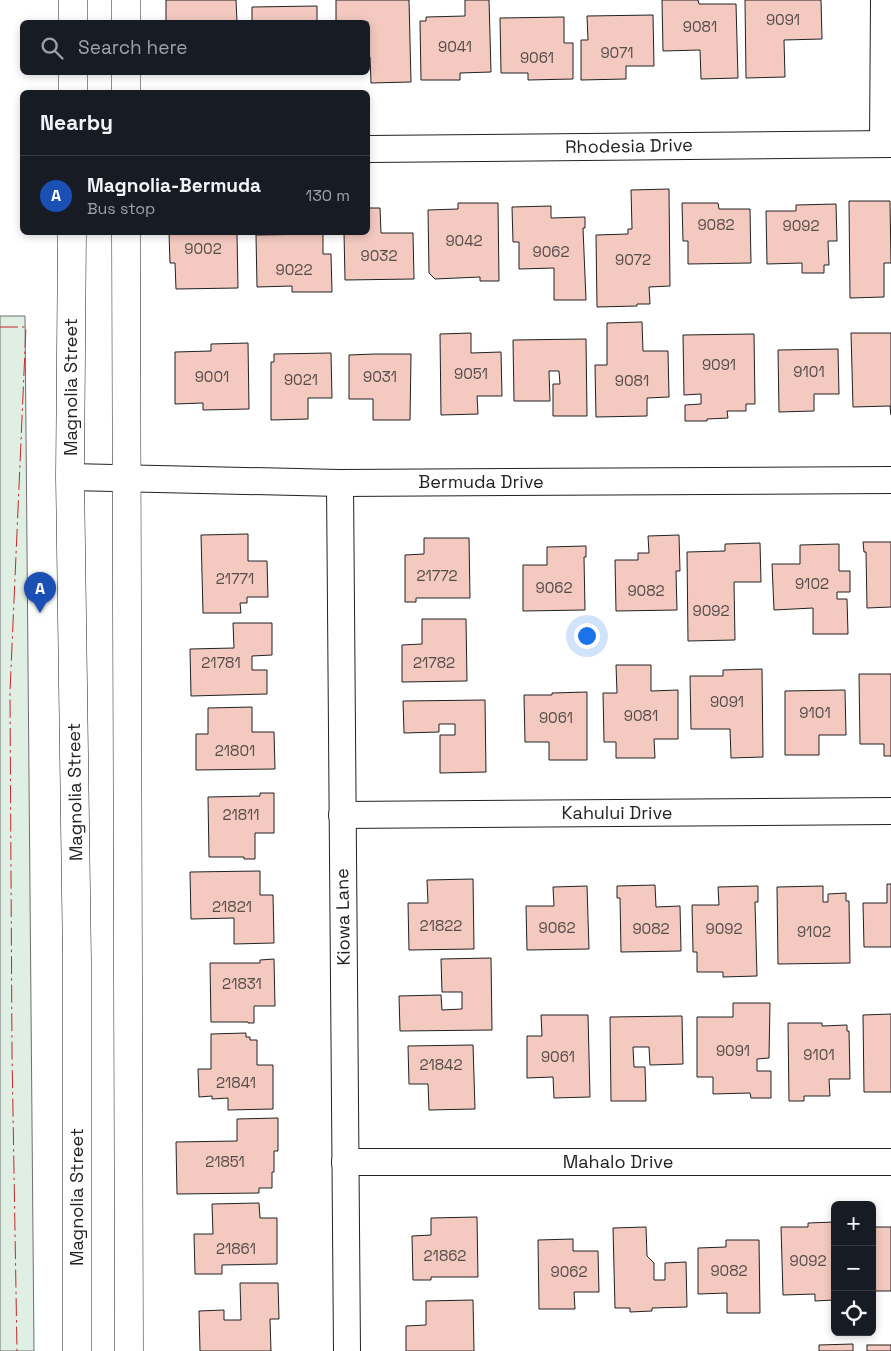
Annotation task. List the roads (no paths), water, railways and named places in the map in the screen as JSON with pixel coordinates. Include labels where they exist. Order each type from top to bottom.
[{"type":"main road","points":[[73,0],[73,20]]},
{"type":"main road","points":[[126,0],[126,20]]},
{"type":"main road","points":[[73,75],[73,90]]},
{"type":"main road","points":[[126,75],[126,90]]},
{"type":"main road","name":"Magnolia Street","points":[[72,235],[70,477],[77,961],[77,1351]]},
{"type":"main road","points":[[126,235],[129,1351]]},
{"type":"street","points":[[884,0],[887,144]]},
{"type":"street","name":"Rhodesia Drive","points":[[370,149],[887,144]]},
{"type":"street","name":"Bermuda Drive","points":[[70,477],[340,483],[891,480]]},
{"type":"street","name":"Kiowa Lane","points":[[340,483],[347,1351]]},
{"type":"street","name":"Kahului Drive","points":[[342,815],[891,811]]},
{"type":"street","name":"Mahalo Drive","points":[[345,1162],[891,1162]]},
{"type":"place","name":"Magnolia-Bermuda","points":[[40,613]]}]
